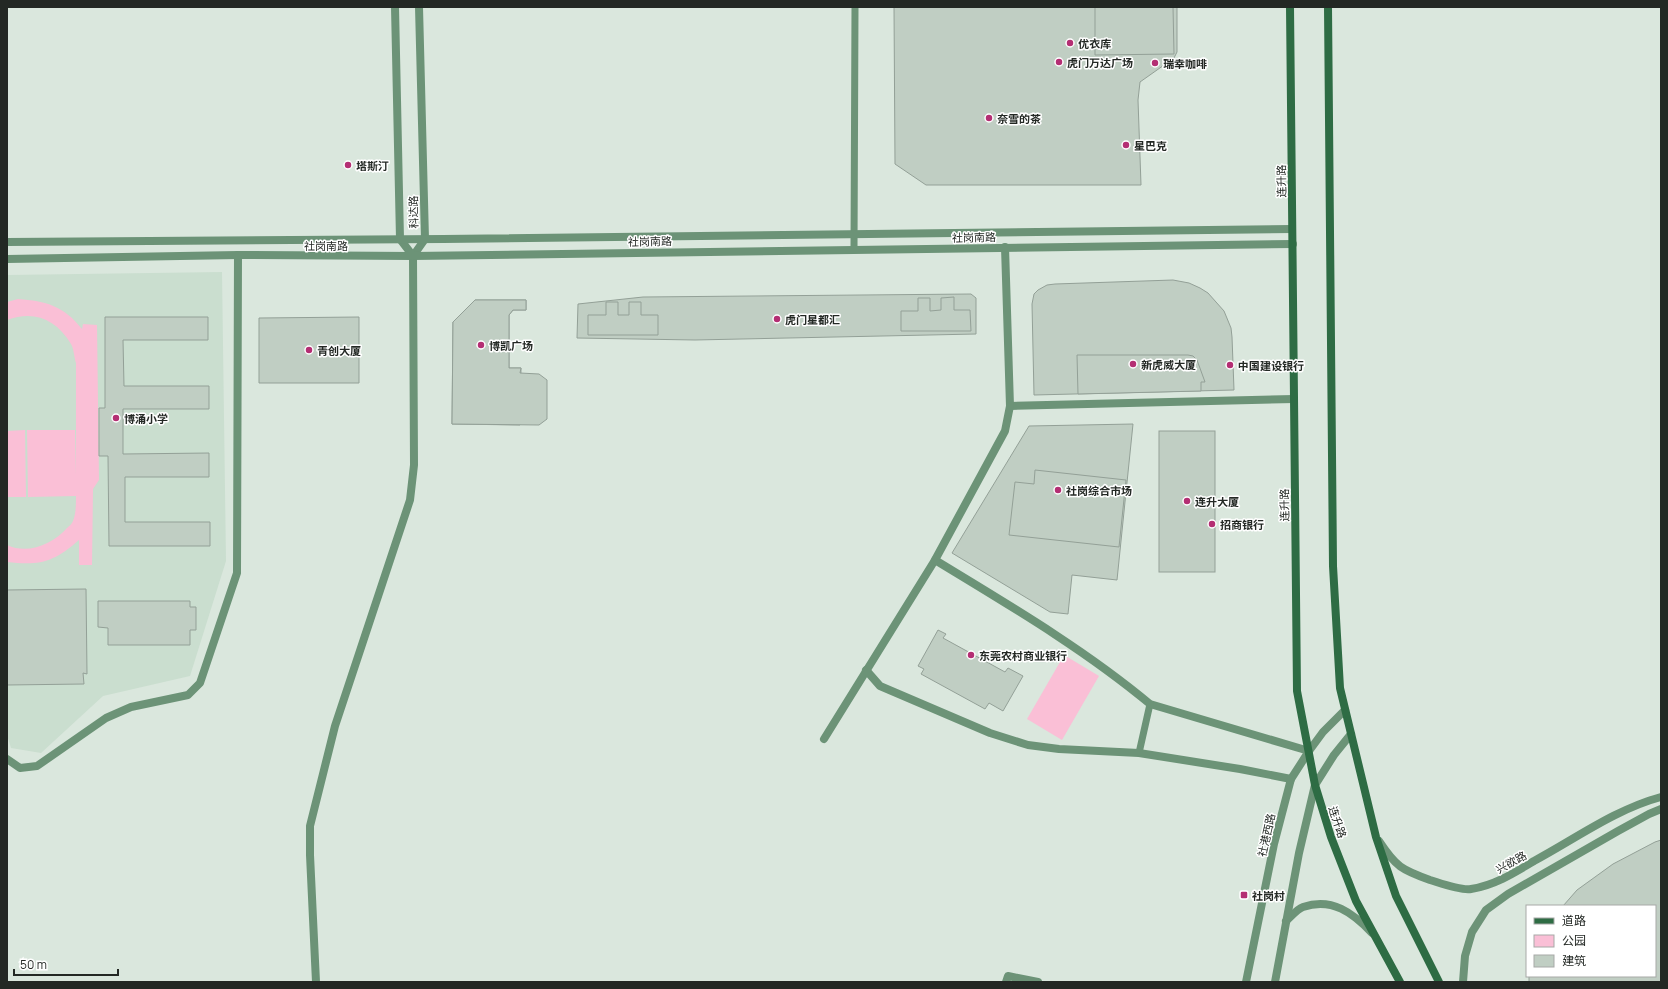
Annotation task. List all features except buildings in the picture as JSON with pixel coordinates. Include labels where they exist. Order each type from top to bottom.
[{"type":"main road","name":"连升路","points":[[1290,7],[1297,691],[1315,785],[1331,837],[1356,901],[1400,982]]},
{"type":"main road","points":[[1328,7],[1333,566],[1340,688],[1376,837],[1396,896],[1439,982]]},
{"type":"street","name":"科达路","points":[[395,7],[400,239],[413,256],[425,239],[419,7]]},
{"type":"street","name":"社岗南路","points":[[7,242],[425,239],[1292,229]]},
{"type":"street","name":"社岗南路","points":[[7,259],[238,255],[413,256],[1293,244]]},
{"type":"street","points":[[824,739],[936,560],[1006,431],[1010,406],[1004,247]]},
{"type":"street","points":[[7,759],[20,768],[37,766],[106,718],[131,707],[188,695],[200,683],[237,573],[238,255]]},
{"type":"street","points":[[316,982],[310,826],[335,726],[410,500],[414,465],[413,256]]},
{"type":"street","points":[[1010,406],[1294,399]]},
{"type":"street","points":[[936,560],[1051,631],[1150,704],[1309,751]]},
{"type":"street","points":[[866,670],[880,686],[990,733],[1028,745],[1059,749],[1139,753],[1240,769],[1291,779]]},
{"type":"street","name":"社港西路","points":[[1246,982],[1274,844],[1291,779],[1323,732],[1345,710]]},
{"type":"street","points":[[1274,982],[1299,853],[1315,785],[1334,755],[1351,734]]},
{"type":"street","points":[[1463,982],[1465,956],[1472,932],[1486,910],[1508,894],[1618,831],[1660,810],[1661,796]]},
{"type":"street","name":"兴欲路","points":[[1376,837],[1391,860],[1408,872],[1441,884],[1470,890],[1498,882],[1611,818],[1644,802],[1661,796]]},
{"type":"street","points":[[1286,921],[1302,907],[1319,904],[1338,906],[1359,919],[1376,938]]},
{"type":"street","points":[[1006,982],[1008,976],[1038,982]]},
{"type":"lane","points":[[854,249],[855,7]]},
{"type":"lane","points":[[1139,753],[1150,704]]},
{"type":"shaded area","name":"博涌小学","points":[[222,272],[226,561],[190,676],[103,696],[41,753],[11,748],[7,735],[7,275]]},
{"type":"green space","points":[[18,299],[37,301],[54,306],[68,315],[82,329],[83,324],[97,325],[99,480],[93,489],[92,565],[79,565],[79,540],[62,553],[46,561],[38,563],[7,562],[7,545],[23,549],[32,548],[55,539],[72,523],[76,506],[76,496],[28,497],[27,430],[75,430],[76,475],[76,363],[71,344],[65,335],[51,323],[44,319],[26,316],[7,320],[7,302]]},
{"type":"green space","points":[[25,430],[26,497],[7,497],[7,431]]},
{"type":"green space","points":[[1064,655],[1099,676],[1062,740],[1027,719]]},
{"type":"place","name":"优衣库","points":[[1070,43]]},
{"type":"place","name":"虎门万达广场","points":[[1059,62]]},
{"type":"place","name":"瑞幸咖啡","points":[[1155,63]]},
{"type":"place","name":"奈雪的茶","points":[[989,118]]},
{"type":"place","name":"星巴克","points":[[1126,145]]},
{"type":"place","name":"塔斯汀","points":[[348,165]]},
{"type":"place","name":"虎门星都汇","points":[[777,319]]},
{"type":"place","name":"博凯广场","points":[[481,345]]},
{"type":"place","name":"青创大厦","points":[[309,350]]},
{"type":"place","name":"新虎威大厦","points":[[1133,364]]},
{"type":"place","name":"中国建设银行","points":[[1230,365]]},
{"type":"place","name":"博涌小学","points":[[116,418]]},
{"type":"place","name":"社岗综合市场","points":[[1058,490]]},
{"type":"place","name":"连升大厦","points":[[1187,501]]},
{"type":"place","name":"招商银行","points":[[1212,524]]},
{"type":"place","name":"东莞农村商业银行","points":[[971,655]]},
{"type":"place","name":"社岗村","points":[[1244,895]]}]
